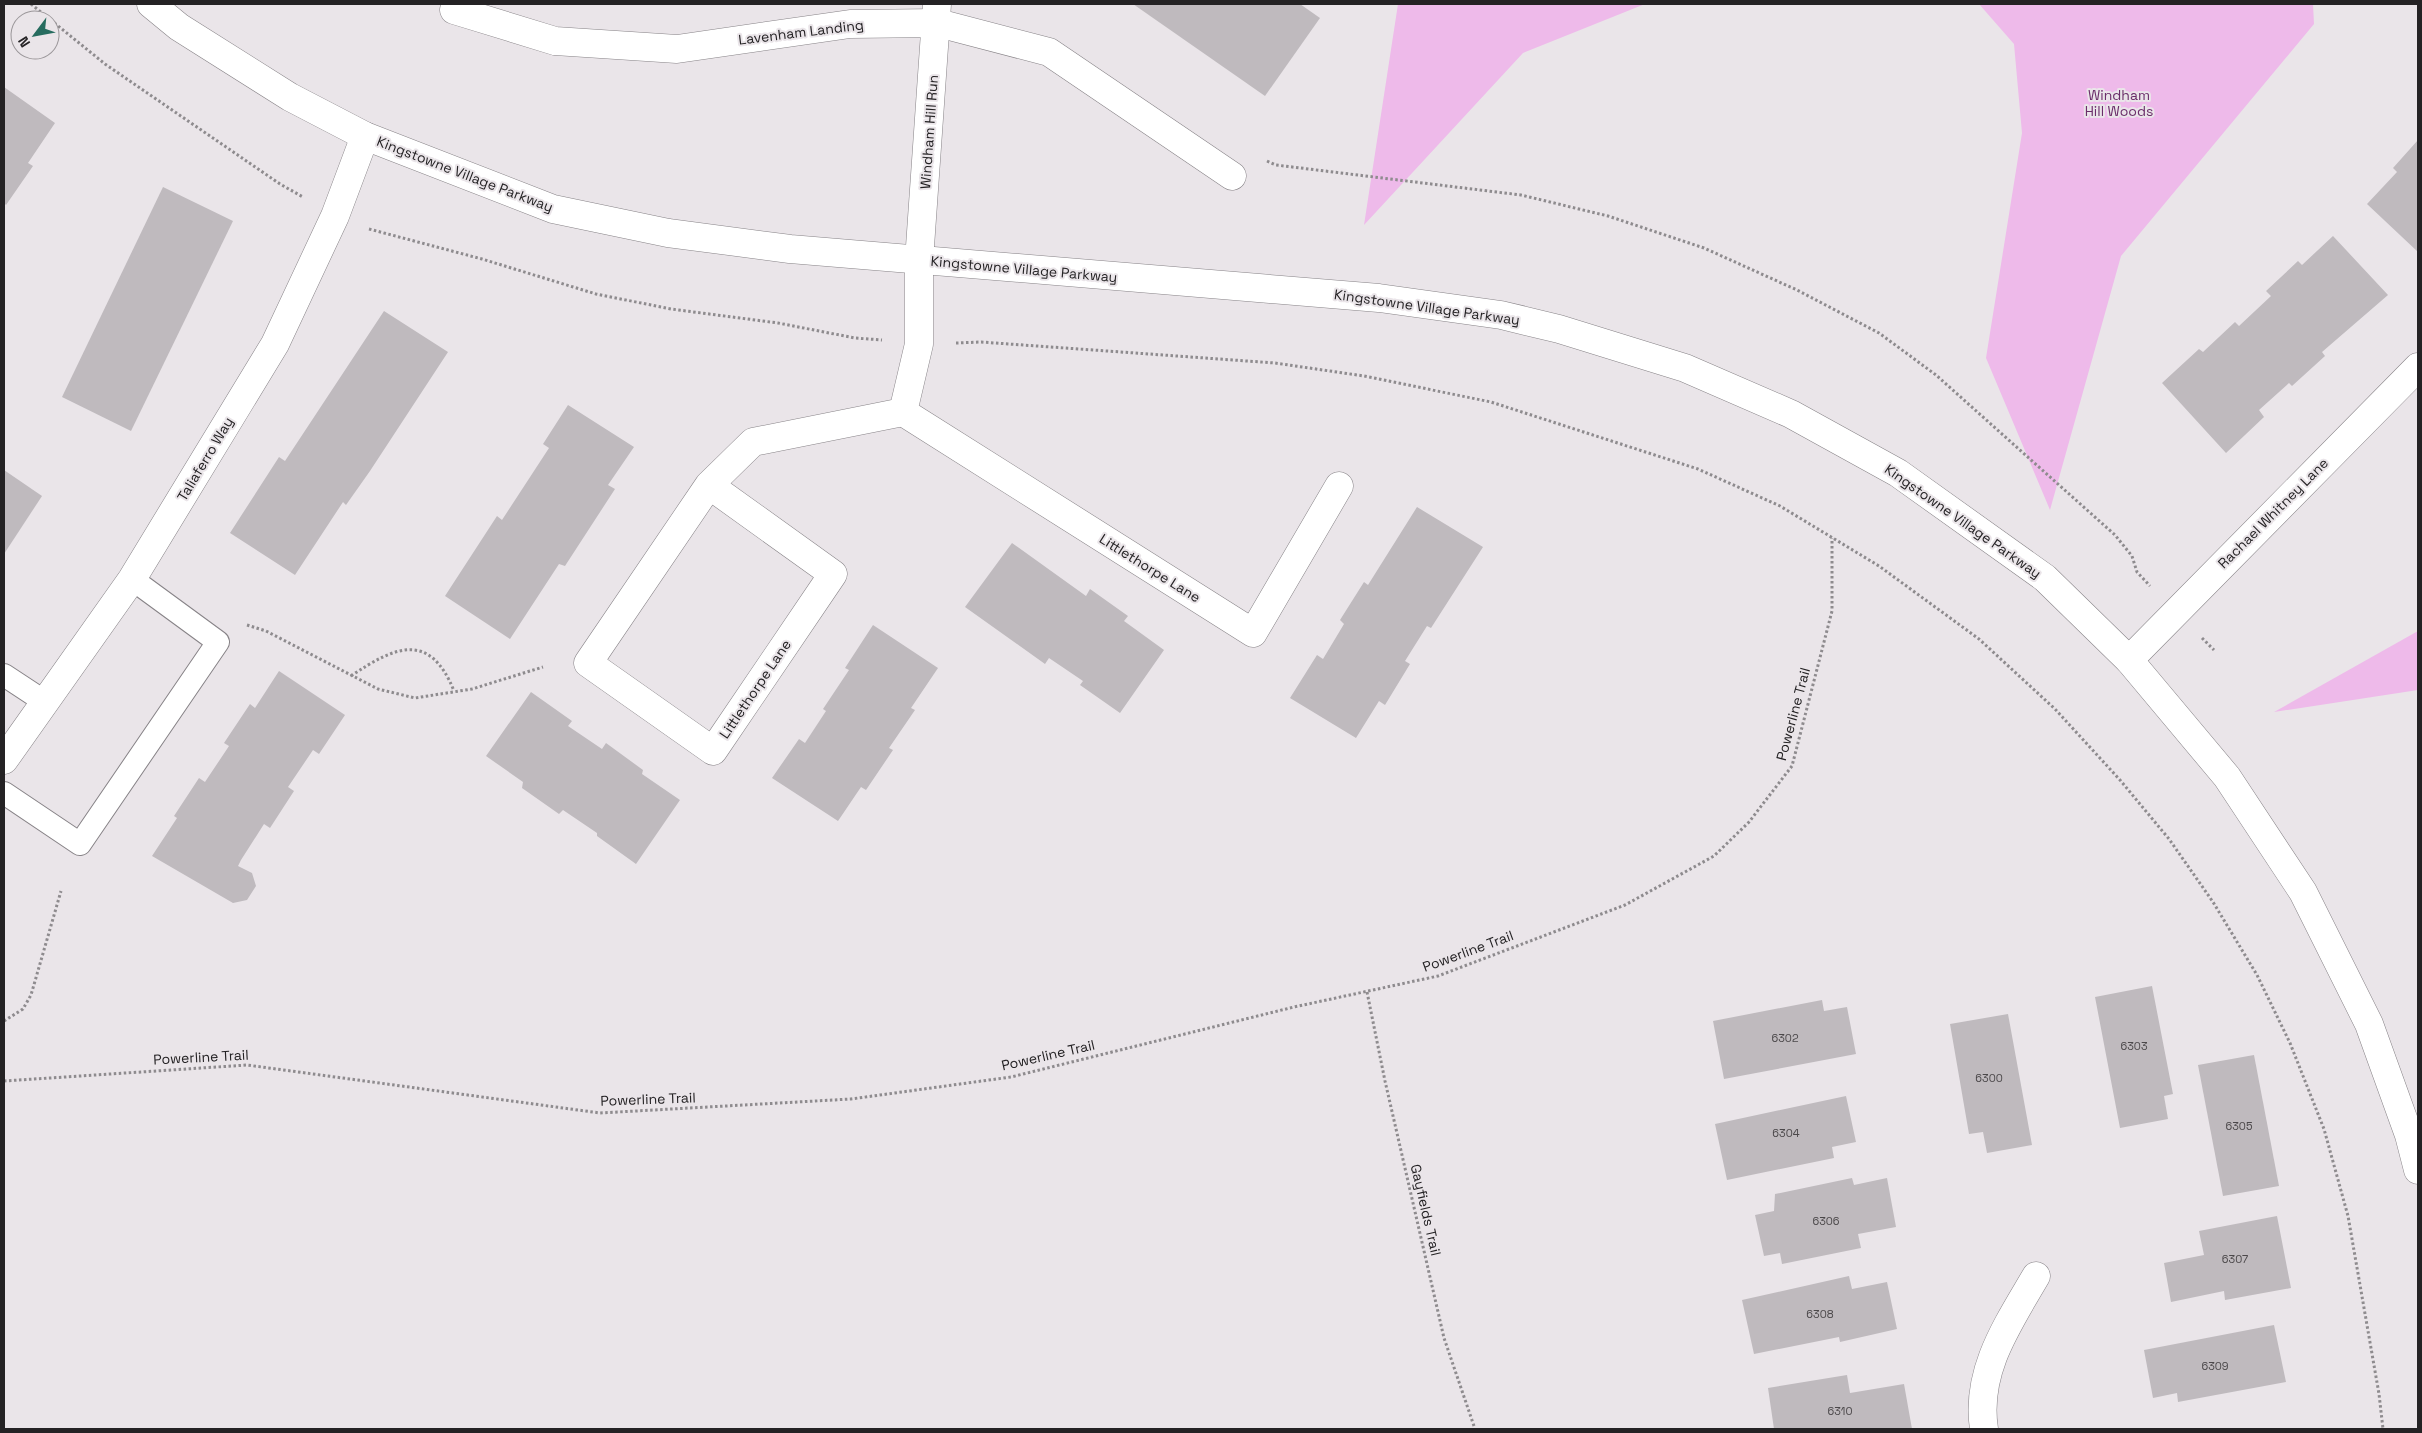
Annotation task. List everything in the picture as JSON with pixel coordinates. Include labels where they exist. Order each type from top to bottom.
[{"type":"street","name":"Kingstowne Village Parkway","points":[[151,4],[179,27],[290,97],[365,136],[554,209],[668,233],[790,250],[1379,298],[1501,315],[1559,329],[1685,368],[1791,414],[1898,473],[2045,578],[2129,660],[2227,777],[2303,892],[2370,1024],[2409,1135],[2418,1170]]},
{"type":"street","name":"Lavenham Landing","points":[[454,10],[555,40],[677,49],[850,24],[938,14],[1049,52],[1232,176]]},
{"type":"street","name":"Windham Hill Run","points":[[919,260],[938,14]]},
{"type":"street","name":"Taliaferro Way","points":[[4,760],[132,579],[275,344],[335,216],[365,136]]},
{"type":"street","points":[[904,412],[918,344],[919,260]]},
{"type":"street","name":"Rachael Whitney Lane","points":[[2129,660],[2418,367]]},
{"type":"street","name":"Littlethorpe Lane","points":[[709,485],[833,574],[714,751],[588,663],[709,485],[753,442],[904,412],[1253,633],[1339,486]]},
{"type":"street","points":[[1984,1429],[1982,1413],[1986,1377],[1996,1345],[2036,1276]]},
{"type":"lane","points":[[4,793],[80,844],[218,642],[132,579]]},
{"type":"lane","points":[[4,675],[45,702]]},
{"type":"path","points":[[31,4],[105,64],[280,184],[335,216],[377,233],[482,259],[596,294],[671,309],[778,323],[855,338],[918,344],[981,342],[1275,363],[1364,376],[1491,402],[1698,469],[1780,506],[1832,537],[1879,566],[1979,639],[2055,709],[2120,780],[2169,839],[2213,902],[2257,975],[2290,1043],[2324,1129],[2348,1216],[2379,1394],[2382,1429]]},
{"type":"path","points":[[1259,157],[1276,165],[1521,196],[1608,216],[1704,248],[1798,290],[1879,333],[1936,375],[2114,535],[2132,556],[2136,572]]},
{"type":"path","name":"Powerline Trail","points":[[4,1081],[247,1065],[600,1113],[851,1099],[1011,1077],[1294,1007],[1438,976],[1625,905],[1714,856],[1742,829],[1792,766],[1832,611],[1832,537]]},
{"type":"path","points":[[246,625],[266,631],[378,689],[415,698],[472,689],[543,667]]},
{"type":"path","points":[[350,676],[368,664],[405,649],[424,651],[437,661],[448,676],[454,692]]},
{"type":"path","points":[[4,1021],[23,1009],[31,995],[61,890]]},
{"type":"path","name":"Gayfields Trail","points":[[1367,992],[1385,1081],[1444,1338],[1475,1429]]},
{"type":"green space","points":[[1398,4],[1645,4],[1523,53],[1364,225]]},
{"type":"green space","name":"Windham Hill Woods","points":[[1979,4],[2313,4],[2314,24],[2121,256],[2050,510],[1986,358],[2022,133],[2014,44]]},
{"type":"green space","points":[[2418,631],[2418,690],[2274,712]]},
{"type":"building","points":[[1133,4],[1300,4],[1320,18],[1265,96]]},
{"type":"building","points":[[4,87],[55,123],[28,163],[33,166],[6,205],[4,203]]},
{"type":"building","points":[[2418,140],[2418,252],[2367,204],[2397,172],[2393,168]]},
{"type":"building","points":[[163,187],[233,221],[131,431],[62,397]]},
{"type":"building","points":[[2333,236],[2388,295],[2322,352],[2325,356],[2292,386],[2289,383],[2259,410],[2264,417],[2226,453],[2162,383],[2199,349],[2203,352],[2235,322],[2239,326],[2271,296],[2266,291],[2298,261],[2302,265]]},
{"type":"building","points":[[384,311],[448,352],[370,471],[346,505],[343,502],[295,575],[230,533],[279,457],[285,461]]},
{"type":"building","points":[[568,405],[634,447],[608,485],[615,489],[565,566],[559,564],[510,639],[445,596],[497,516],[502,520],[549,448],[543,444]]},
{"type":"building","points":[[4,470],[42,496],[4,554]]},
{"type":"building","points":[[1417,507],[1483,547],[1431,628],[1427,626],[1405,661],[1410,664],[1385,705],[1379,701],[1356,738],[1290,698],[1317,655],[1323,659],[1344,624],[1340,620],[1364,582],[1368,585]]},
{"type":"building","points":[[1012,543],[1086,596],[1090,589],[1128,616],[1124,621],[1164,650],[1120,713],[1080,685],[1083,681],[1049,658],[1045,664],[965,607]]},
{"type":"building","points":[[873,625],[938,668],[911,708],[915,710],[889,748],[893,750],[866,790],[861,787],[838,821],[772,778],[799,739],[805,743],[826,711],[823,709],[849,670],[845,668]]},
{"type":"building","points":[[279,671],[345,715],[319,754],[313,750],[288,787],[294,791],[270,828],[264,824],[241,860],[238,866],[252,873],[256,886],[247,900],[233,903],[152,856],[177,818],[174,816],[199,778],[205,782],[229,746],[224,743],[250,704],[255,708]]},
{"type":"building","points":[[531,692],[572,721],[568,726],[602,749],[606,743],[643,770],[642,774],[680,800],[636,864],[597,836],[597,833],[563,810],[559,814],[522,788],[523,782],[486,756]]},
{"type":"building","points":[[2152,986],[2173,1094],[2164,1096],[2168,1119],[2120,1128],[2095,997]]},
{"type":"building","points":[[1822,1000],[1824,1011],[1847,1007],[1856,1054],[1724,1079],[1713,1021]]},
{"type":"building","points":[[2008,1014],[2032,1145],[1987,1153],[1983,1132],[1969,1134],[1950,1024]]},
{"type":"building","points":[[2254,1055],[2279,1186],[2223,1196],[2198,1065]]},
{"type":"building","points":[[1846,1096],[1856,1142],[1832,1147],[1834,1158],[1727,1180],[1715,1124]]},
{"type":"building","points":[[1852,1178],[1854,1185],[1887,1178],[1896,1227],[1858,1234],[1861,1248],[1782,1264],[1780,1253],[1764,1256],[1755,1215],[1774,1211],[1775,1194]]},
{"type":"building","points":[[2277,1216],[2291,1288],[2225,1300],[2224,1291],[2171,1302],[2164,1263],[2204,1255],[2199,1231]]},
{"type":"building","points":[[1849,1276],[1852,1289],[1887,1282],[1897,1329],[1840,1342],[1839,1337],[1754,1354],[1742,1300]]},
{"type":"building","points":[[2274,1325],[2286,1382],[2178,1402],[2177,1393],[2153,1398],[2144,1350]]},
{"type":"building","points":[[1847,1375],[1850,1393],[1904,1384],[1912,1429],[1774,1429],[1768,1388]]}]
